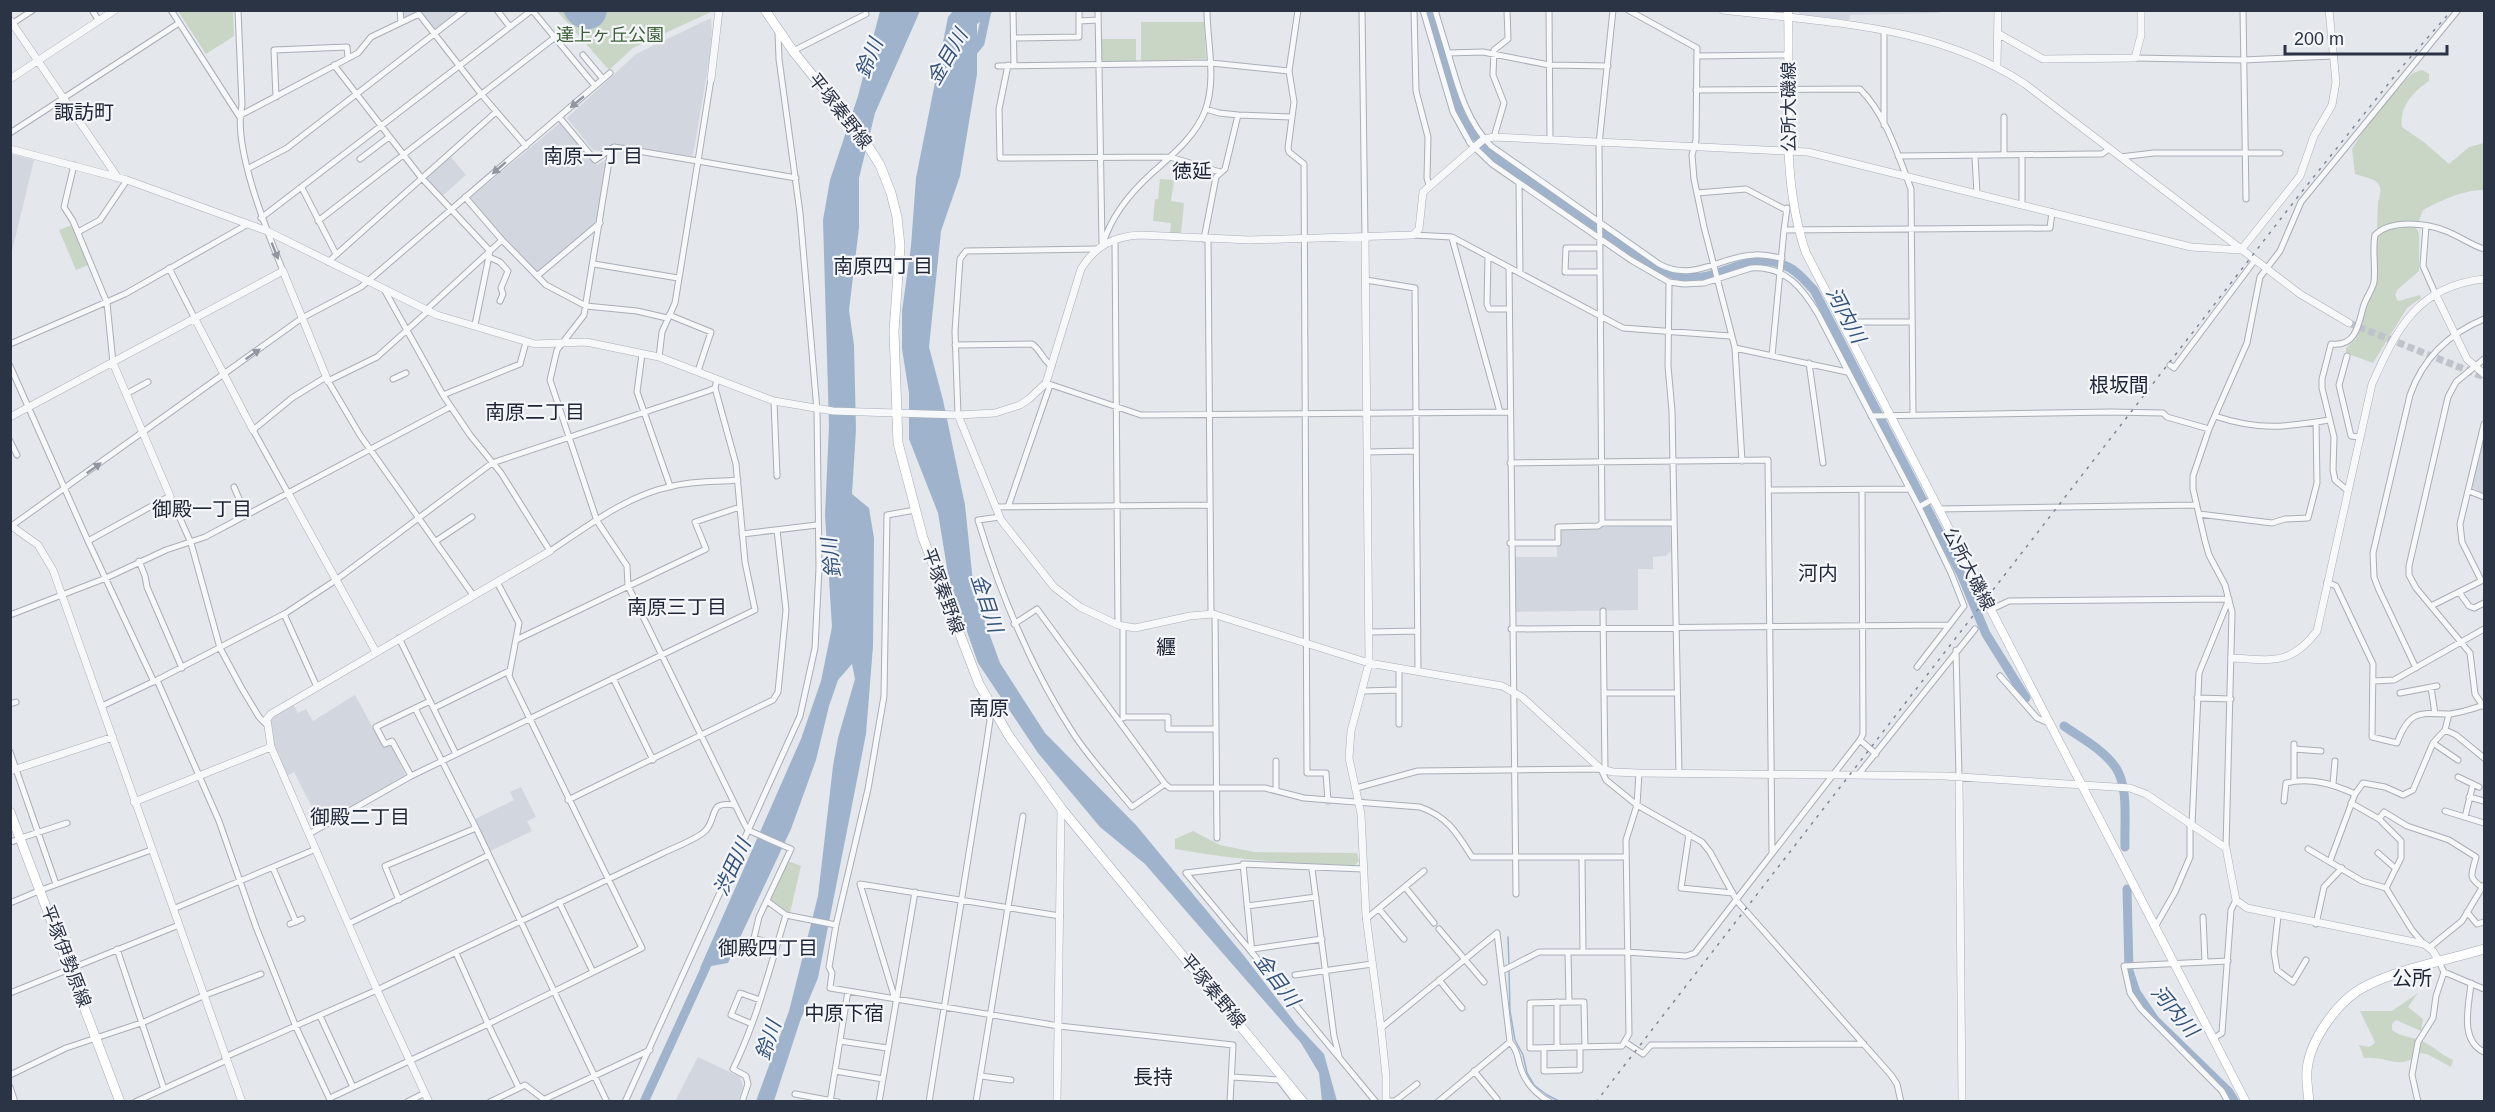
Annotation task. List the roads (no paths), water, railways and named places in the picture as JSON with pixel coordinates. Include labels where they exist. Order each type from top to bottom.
[{"type":"main road","name":"平塚秦野線","points":[[765,10],[793,51],[863,138],[880,165],[891,193],[899,231],[900,254],[894,331],[896,413],[900,450],[915,510],[955,625],[985,696],[1028,764],[1061,808],[1303,1101]]},
{"type":"main road","name":"公所大磯線","points":[[1789,15],[1789,208],[1814,272],[1843,325],[1887,416],[1931,500],[1938,509],[2246,1101]]},
{"type":"main road","name":"平塚伊勢原線","points":[[10,812],[120,1101]]},
{"type":"main road","points":[[2310,1101],[2307,1074],[2312,1050],[2340,1007],[2364,986],[2484,949]]},
{"type":"street","points":[[33,10],[11,23],[39,60],[118,178]]},
{"type":"street","points":[[92,10],[99,21]]},
{"type":"street","points":[[10,79],[115,10]]},
{"type":"street","points":[[171,10],[239,116],[261,218],[327,379],[341,405],[473,595]]},
{"type":"street","points":[[238,10],[242,105],[239,116]]},
{"type":"street","points":[[399,10],[400,22]]},
{"type":"street","points":[[249,168],[287,148],[465,10]]},
{"type":"street","points":[[497,10],[510,27]]},
{"type":"street","points":[[261,218],[532,10],[595,86]]},
{"type":"street","points":[[658,357],[660,341],[675,303],[711,79],[719,10]]},
{"type":"street","points":[[1013,10],[1014,38],[1011,65],[999,109],[999,158],[1170,157],[1220,171]]},
{"type":"street","points":[[1014,38],[1079,37],[1078,10]]},
{"type":"street","points":[[1098,10],[1101,238],[1103,244]]},
{"type":"street","points":[[1103,244],[1121,207],[1133,191],[1189,138],[1206,109],[1211,63],[1207,10]]},
{"type":"street","points":[[1298,10],[1289,71],[1294,102],[1288,152],[1304,164],[1307,773],[1326,773],[1328,801]]},
{"type":"street","points":[[1362,10],[1369,663],[1351,731],[1350,770],[1360,802],[1366,919],[1381,1028],[1386,1101],[1395,1101],[1417,1084]]},
{"type":"street","points":[[1414,10],[1416,91],[1428,137],[1427,178],[1429,185]]},
{"type":"street","points":[[1423,10],[1450,105],[1460,126],[1475,147],[1492,164],[1648,271],[1669,282],[1684,284],[1717,278],[1751,268],[1767,268],[1796,282],[1809,299],[1919,507],[1951,573],[1964,606],[1917,666]]},
{"type":"street","points":[[1435,10],[1467,113],[1484,140],[1511,162],[1670,269],[1694,271],[1754,255],[1782,258]]},
{"type":"street","points":[[1494,137],[1504,103],[1493,75],[1494,54],[1496,47],[1508,39],[1507,10]]},
{"type":"street","points":[[1549,10],[1550,139]]},
{"type":"street","points":[[1602,523],[1599,144],[1613,10]]},
{"type":"street","points":[[1628,10],[1696,48],[1695,147],[1692,155],[1697,193],[1730,336],[1735,348],[1742,461]]},
{"type":"street","points":[[1723,10],[1789,15],[1884,30],[1936,41],[1997,66],[2025,84],[2300,294],[2349,323]]},
{"type":"street","points":[[1997,66],[1998,10]]},
{"type":"street","points":[[2135,58],[2141,35],[2141,10]]},
{"type":"street","points":[[2243,10],[2246,199]]},
{"type":"street","points":[[2241,250],[2300,176],[2314,136],[2332,105],[2336,94],[2329,10]]},
{"type":"street","points":[[2214,1038],[2222,1033],[2231,910],[2236,900],[2226,848],[2232,612],[2225,585],[2209,555],[2196,506],[2193,476],[2209,429],[2247,343],[2260,277],[2280,251],[2301,202],[2458,10]]},
{"type":"street","points":[[239,116],[348,58],[371,37],[419,14],[482,95],[526,146]]},
{"type":"street","points":[[793,51],[866,14]]},
{"type":"street","points":[[1079,21],[1098,20]]},
{"type":"street","points":[[10,134],[178,23]]},
{"type":"street","points":[[1884,30],[1884,126]]},
{"type":"street","points":[[625,1101],[800,716],[815,648],[819,568],[817,525],[819,410],[796,178],[778,31]]},
{"type":"street","points":[[1999,34],[2043,59],[2243,60],[2334,56]]},
{"type":"street","points":[[318,221],[554,38]]},
{"type":"street","points":[[276,97],[274,50],[347,47],[348,58]]},
{"type":"street","points":[[1448,53],[1494,54],[1549,65],[1608,66]]},
{"type":"street","points":[[583,55],[603,79]]},
{"type":"street","points":[[1697,56],[1789,55]]},
{"type":"street","points":[[998,66],[1211,63],[1289,71]]},
{"type":"street","points":[[334,65],[422,179],[489,254],[508,271],[501,288],[503,294],[500,300]]},
{"type":"street","points":[[242,1101],[62,594],[44,554],[27,536],[11,526],[303,318],[367,282],[610,73]]},
{"type":"street","points":[[1696,90],[1860,89],[1873,104],[1911,189],[1913,415]]},
{"type":"street","points":[[1206,109],[1238,115],[1292,117]]},
{"type":"street","points":[[328,262],[496,112]]},
{"type":"street","points":[[1217,838],[1206,239],[1216,177],[1220,171],[1225,169],[1238,115]]},
{"type":"street","points":[[559,117],[595,160],[614,147],[796,178]]},
{"type":"street","points":[[2004,117],[2004,155]]},
{"type":"street","points":[[360,159],[389,137]]},
{"type":"street","points":[[1413,235],[1420,226],[1421,197],[1429,185],[1484,140],[1494,137],[1599,144],[1808,152],[2192,247],[2241,250]]},
{"type":"street","points":[[10,149],[127,180],[267,231],[426,311],[526,342],[560,344],[586,342],[658,357],[774,401],[819,410],[957,415],[1008,410],[1029,399],[1048,384]]},
{"type":"street","points":[[611,149],[586,306],[582,319],[560,344],[550,380],[597,521],[627,566],[628,586],[735,805],[748,830],[791,849],[759,917],[754,938],[777,945]]},
{"type":"street","points":[[1898,156],[2102,154],[2109,149]]},
{"type":"street","points":[[2120,157],[2154,153],[2280,153]]},
{"type":"street","points":[[2022,155],[2022,205]]},
{"type":"street","points":[[1975,156],[1977,194]]},
{"type":"street","points":[[74,165],[64,207],[78,232],[107,303],[113,363],[191,543],[220,648],[259,717],[266,724],[271,747],[377,990],[429,1101]]},
{"type":"street","points":[[78,232],[100,220],[127,180]]},
{"type":"street","points":[[1519,183],[1520,273]]},
{"type":"street","points":[[302,188],[336,254]]},
{"type":"street","points":[[1697,193],[1746,189],[1789,208],[1784,230],[1772,356]]},
{"type":"street","points":[[465,197],[502,240],[546,285],[586,306],[637,311],[668,317],[711,332],[698,371]]},
{"type":"street","points":[[1784,230],[2050,228],[2052,212]]},
{"type":"street","points":[[537,276],[600,223]]},
{"type":"street","points":[[10,344],[107,303],[248,224]]},
{"type":"street","points":[[2347,490],[2335,480],[2334,437],[2324,399],[2322,379],[2331,344],[2347,343],[2352,339],[2362,318],[2363,307],[2374,282],[2375,235],[2382,227],[2392,225],[2427,226],[2443,230],[2484,249]]},
{"type":"street","points":[[2427,226],[2423,266],[2467,359],[2484,374]]},
{"type":"street","points":[[1008,507],[1048,384],[1077,282],[1088,259],[1096,249],[1115,240],[1141,235],[1250,240],[1413,235],[1452,237],[1623,328],[1730,336]]},
{"type":"street","points":[[1452,237],[1500,412]]},
{"type":"street","points":[[253,430],[292,398],[327,379],[377,357],[502,240]]},
{"type":"street","points":[[1115,240],[1117,506],[1123,726]]},
{"type":"street","points":[[1600,248],[1566,248],[1565,272],[1600,272]]},
{"type":"street","points":[[1096,249],[966,251],[960,259],[955,345],[957,415],[1000,517],[1054,587],[1080,607],[1121,626],[1144,628],[1190,616],[1213,614],[1369,663],[1502,686],[1522,697],[1603,770]]},
{"type":"street","points":[[475,325],[489,254]]},
{"type":"street","points":[[1488,256],[1487,304],[1489,309],[1509,309]]},
{"type":"street","points":[[2170,365],[2174,368],[2255,260]]},
{"type":"street","points":[[594,264],[678,278]]},
{"type":"street","points":[[169,268],[253,430],[376,652]]},
{"type":"street","points":[[1509,268],[1510,543],[1516,894]]},
{"type":"street","points":[[10,417],[283,271]]},
{"type":"street","points":[[2232,658],[2271,660],[2294,655],[2317,631],[2372,384],[2388,348],[2405,320],[2435,293],[2454,284],[2484,279]]},
{"type":"street","points":[[1366,280],[1415,288],[1418,671]]},
{"type":"street","points":[[1669,282],[1678,773]]},
{"type":"street","points":[[385,291],[450,407],[501,473],[550,551]]},
{"type":"street","points":[[2416,668],[2374,577],[2373,553],[2410,395],[2422,368],[2434,352],[2454,334],[2484,319]]},
{"type":"street","points":[[1843,325],[1851,322],[1912,322]]},
{"type":"street","points":[[443,395],[520,363],[526,342]]},
{"type":"street","points":[[955,345],[1032,344],[1052,366]]},
{"type":"street","points":[[1735,348],[1847,372]]},
{"type":"street","points":[[642,354],[637,392],[670,486]]},
{"type":"street","points":[[2347,356],[2339,385],[2351,436],[2359,437]]},
{"type":"street","points":[[2327,582],[2336,586],[2373,664],[2372,737],[2397,743],[2404,724],[2423,712],[2449,714],[2484,706],[2475,694],[2470,653],[2416,588],[2409,575],[2410,557],[2448,397],[2456,382],[2484,359]]},
{"type":"street","points":[[1809,363],[1823,463]]},
{"type":"street","points":[[10,366],[88,542],[200,775],[296,1027],[330,1100],[642,948],[509,676],[519,623],[497,582]]},
{"type":"street","points":[[393,379],[406,373]]},
{"type":"street","points":[[309,834],[411,776],[755,610],[742,534],[738,480],[734,456],[715,388],[717,379]]},
{"type":"street","points":[[126,393],[148,382]]},
{"type":"street","points":[[1048,384],[1141,415],[1510,412]]},
{"type":"street","points":[[102,706],[182,668],[284,614],[336,580],[492,463],[715,388]]},
{"type":"street","points":[[774,401],[777,476]]},
{"type":"street","points":[[10,615],[106,578],[139,561],[191,543],[450,407]]},
{"type":"street","points":[[1872,416],[2163,413],[2167,417],[2209,429]]},
{"type":"street","points":[[2215,416],[2234,423],[2271,427],[2292,427],[2330,420]]},
{"type":"street","points":[[2199,514],[2272,523],[2292,518],[2308,518],[2316,483],[2316,422]]},
{"type":"street","points":[[2431,606],[2483,580],[2462,542],[2460,524],[2484,424]]},
{"type":"street","points":[[10,441],[17,455]]},
{"type":"street","points":[[1368,452],[1416,451]]},
{"type":"street","points":[[1510,463],[1768,460],[1772,853]]},
{"type":"street","points":[[266,724],[271,714],[550,551],[636,498],[670,486],[738,480]]},
{"type":"street","points":[[234,487],[246,515]]},
{"type":"street","points":[[1769,490],[1908,489]]},
{"type":"street","points":[[1502,971],[1539,952],[1626,952],[1686,956],[1695,953],[1860,740],[1863,734],[1862,490]]},
{"type":"street","points":[[2469,491],[2484,497]]},
{"type":"street","points":[[88,542],[170,496]]},
{"type":"street","points":[[1919,507],[1931,500]]},
{"type":"street","points":[[995,507],[1210,505]]},
{"type":"street","points":[[1938,509],[2196,506]]},
{"type":"street","points":[[516,640],[706,549],[695,522],[740,507]]},
{"type":"street","points":[[915,510],[887,515],[884,696],[868,789],[836,925],[829,967],[832,973],[830,988],[1059,1026],[1233,1045],[1230,1101]]},
{"type":"street","points":[[1000,517],[978,520],[1014,624],[1035,669],[1066,721],[1132,807],[1165,784]]},
{"type":"street","points":[[436,541],[472,518]]},
{"type":"street","points":[[1510,543],[1558,543],[1558,526],[1599,526],[1602,523],[1674,523]]},
{"type":"street","points":[[742,534],[817,525]]},
{"type":"street","points":[[568,800],[773,700],[778,692],[786,610],[777,530]]},
{"type":"street","points":[[139,561],[147,587],[182,668]]},
{"type":"street","points":[[2459,592],[2469,606],[2474,608],[2484,603]]},
{"type":"street","points":[[1990,610],[2009,601],[2229,599]]},
{"type":"street","points":[[2155,927],[2175,892],[2190,857],[2197,698],[2202,664],[2229,599]]},
{"type":"street","points":[[1014,624],[1037,609],[1170,788],[1276,790],[1304,798],[1328,801],[1420,807],[1429,810],[1453,826],[1472,857],[1626,857]]},
{"type":"street","points":[[1603,611],[1603,770],[1606,780],[1637,805],[1702,842],[1737,901],[1891,1075],[1897,1084],[1901,1101]]},
{"type":"street","points":[[284,614],[317,687]]},
{"type":"street","points":[[1511,629],[1949,625]]},
{"type":"street","points":[[1858,776],[1975,629]]},
{"type":"street","points":[[2373,681],[2394,680],[2484,629]]},
{"type":"street","points":[[1369,632],[1418,631]]},
{"type":"street","points":[[399,638],[456,754]]},
{"type":"street","points":[[1956,651],[1962,1101]]},
{"type":"street","points":[[1399,668],[1399,724]]},
{"type":"street","points":[[434,708],[509,671]]},
{"type":"street","points":[[2000,676],[2037,718],[2049,723]]},
{"type":"street","points":[[613,678],[653,760]]},
{"type":"street","points":[[2400,693],[2434,687],[2435,714]]},
{"type":"street","points":[[1363,691],[1399,690]]},
{"type":"street","points":[[1604,693],[1676,693]]},
{"type":"street","points":[[929,1101],[990,720],[982,702],[985,696]]},
{"type":"street","points":[[2197,698],[2231,699]]},
{"type":"street","points":[[411,776],[392,741],[385,744],[376,727],[430,700]]},
{"type":"street","points":[[415,708],[476,828],[607,1101]]},
{"type":"street","points":[[2330,861],[2351,803],[2363,783],[2385,787],[2403,795],[2413,790],[2433,743],[2445,730],[2449,714]]},
{"type":"street","points":[[1123,717],[1168,717],[1168,729],[1216,729]]},
{"type":"street","points":[[2445,730],[2456,735],[2484,758]]},
{"type":"street","points":[[13,770],[112,737]]},
{"type":"street","points":[[1860,740],[1876,754]]},
{"type":"street","points":[[2433,743],[2454,759]]},
{"type":"street","points":[[134,802],[271,747]]},
{"type":"street","points":[[2294,781],[2294,747],[2321,751]]},
{"type":"street","points":[[10,752],[13,770],[56,884]]},
{"type":"street","points":[[1276,761],[1276,790]]},
{"type":"street","points":[[2333,784],[2335,761]]},
{"type":"street","points":[[1356,788],[1418,771],[1603,770],[1639,773],[1959,777],[2117,787],[2146,794],[2226,848]]},
{"type":"street","points":[[1544,1048],[1544,1071],[1580,1070],[1583,1047],[1584,1002],[1530,1003],[1530,1048],[1557,1047],[1583,1047],[1622,1046],[1629,1034],[1626,840],[1637,805],[1639,773]]},
{"type":"street","points":[[2458,777],[2476,786],[2469,797],[2464,818]]},
{"type":"street","points":[[2284,801],[2286,783],[2294,781],[2333,784],[2355,794]]},
{"type":"street","points":[[2469,797],[2484,801]]},
{"type":"street","points":[[135,1101],[456,953],[706,831],[716,808],[723,803],[735,805]]},
{"type":"street","points":[[2351,803],[2379,819],[2401,841],[2401,858],[2386,888]]},
{"type":"street","points":[[1057,1101],[1061,808]]},
{"type":"street","points":[[2445,811],[2484,823]]},
{"type":"street","points":[[2236,900],[2247,908],[2278,916],[2427,945],[2453,930],[2483,886],[2472,880],[2471,876],[2476,857],[2449,840],[2407,826],[2384,812],[2379,819]]},
{"type":"street","points":[[976,1101],[1023,816]]},
{"type":"street","points":[[10,842],[67,823]]},
{"type":"street","points":[[399,900],[385,866],[476,828]]},
{"type":"street","points":[[1689,834],[1681,888],[1733,893]]},
{"type":"street","points":[[173,909],[316,849]]},
{"type":"street","points":[[2308,849],[2362,881],[2386,888],[2412,930],[2427,945],[2444,972],[2484,989]]},
{"type":"street","points":[[10,903],[151,850]]},
{"type":"street","points":[[2378,853],[2396,868]]},
{"type":"street","points":[[348,924],[489,855]]},
{"type":"street","points":[[1582,858],[1583,952]]},
{"type":"street","points":[[1363,869],[1312,869],[1243,864],[1242,866],[1186,873],[1376,1101]]},
{"type":"street","points":[[1242,866],[1253,951]]},
{"type":"street","points":[[273,868],[296,922]]},
{"type":"street","points":[[2316,924],[2324,887],[2342,868]]},
{"type":"street","points":[[1312,869],[1334,1036],[1339,1058]]},
{"type":"street","points":[[1366,919],[1424,871]]},
{"type":"street","points":[[896,999],[860,884],[1060,916]]},
{"type":"street","points":[[1405,887],[1434,923]]},
{"type":"street","points":[[879,1101],[915,892]]},
{"type":"street","points":[[1247,906],[1316,897]]},
{"type":"street","points":[[767,901],[786,915],[836,925]]},
{"type":"street","points":[[559,902],[593,972]]},
{"type":"street","points":[[1379,909],[1404,939]]},
{"type":"street","points":[[2467,912],[2477,924],[2484,922]]},
{"type":"street","points":[[742,1101],[748,1084],[746,1076],[733,1069],[752,1024],[786,915]]},
{"type":"street","points":[[2278,916],[2274,952],[2277,970],[2293,982],[2306,960]]},
{"type":"street","points":[[2203,917],[2205,962]]},
{"type":"street","points":[[11,991],[72,970],[117,949],[179,925]]},
{"type":"street","points":[[1439,929],[1484,982]]},
{"type":"street","points":[[1381,1028],[1497,933],[1510,1042],[1518,1051],[1521,1069],[1530,1088],[1550,1101]]},
{"type":"street","points":[[1253,951],[1322,939]]},
{"type":"street","points":[[117,949],[164,1089]]},
{"type":"street","points":[[1568,952],[1569,1002]]},
{"type":"street","points":[[456,953],[519,1088]]},
{"type":"street","points":[[2228,961],[2124,966],[2130,993],[2141,1010],[2222,1091],[2229,1101]]},
{"type":"street","points":[[1295,975],[1372,964]]},
{"type":"street","points":[[770,970],[777,973]]},
{"type":"street","points":[[2418,1101],[2412,1075],[2418,1042],[2433,1018],[2436,996],[2444,972]]},
{"type":"street","points":[[10,1075],[66,1048],[140,1022],[261,974]]},
{"type":"street","points":[[1439,980],[1462,1008]]},
{"type":"street","points":[[2471,983],[2467,1029],[2478,1049],[2484,1052]]},
{"type":"street","points":[[830,1101],[848,991]]},
{"type":"street","points":[[752,1024],[731,1015],[740,993],[760,1000]]},
{"type":"street","points":[[1557,1002],[1557,1047]]},
{"type":"street","points":[[320,1016],[353,1087]]},
{"type":"street","points":[[840,1041],[887,1048]]},
{"type":"street","points":[[1438,1101],[1510,1042]]},
{"type":"street","points":[[1625,1042],[1643,1054],[1651,1045],[1864,1044]]},
{"type":"street","points":[[490,1101],[525,1085],[546,1100],[650,1050]]},
{"type":"street","points":[[835,1071],[883,1079]]},
{"type":"street","points":[[1474,1071],[1497,1099]]},
{"type":"street","points":[[981,1076],[1011,1080]]},
{"type":"street","points":[[1232,1077],[1279,1080],[1296,1101]]},
{"type":"street","points":[[10,1087],[15,1101]]},
{"type":"street","points":[[407,1101],[425,1093]]},
{"type":"street","points":[[795,1094],[838,1101]]},
{"type":"water","points":[[563,11],[607,11],[600,25],[588,29],[574,25]]},
{"type":"water","name":"鈴川","points":[[880,11],[920,11],[875,113],[859,178],[859,228],[849,310],[854,345],[856,430],[852,494],[869,508],[874,538],[873,646],[866,734],[818,978],[800,1021],[774,1101],[756,1101],[789,1011],[818,896],[833,766],[838,738],[855,679],[852,664],[838,680],[816,760],[791,829],[728,963],[700,968],[801,739],[821,681],[832,627],[825,515],[829,426],[823,220],[830,180],[858,96]]},
{"type":"water","points":[[953,11],[994,11],[977,24],[977,74],[960,176],[941,231],[929,347],[943,400],[965,505],[974,592],[1000,663],[1045,733],[1136,825],[1245,957],[1296,1024],[1324,1054],[1337,1101],[1322,1101],[1319,1073],[1301,1043],[1145,864],[1100,827],[1038,753],[978,663],[949,580],[938,513],[909,439],[909,393],[902,349],[902,311],[911,246],[916,178],[948,17]]},
{"type":"waterway","name":"金目川","points":[[969,56],[980,43],[987,10]]},
{"type":"waterway","name":"河内川","points":[[1429,10],[1461,116],[1474,135],[1497,159],[1661,271],[1682,276],[1702,277],[1744,264],[1775,262],[1794,270],[1814,290],[1961,574],[1986,634],[2026,698]]},
{"type":"waterway","name":"河内川","points":[[2064,726],[2099,750],[2116,768],[2123,785],[2125,847]]},
{"type":"waterway","name":"河内川","points":[[2127,889],[2129,971],[2136,992],[2155,1020],[2229,1092],[2235,1102]]},
{"type":"waterway","points":[[1508,937],[1509,965]]},
{"type":"waterway","name":"渋田川","points":[[644,1102],[710,958]]},
{"type":"waterway","points":[[1509,970],[1510,1011],[1515,1040],[1523,1055],[1527,1073],[1534,1085],[1561,1102]]},
{"type":"tunnel","points":[[2349,323],[2484,377]]},
{"type":"railway","points":[[1596,1102],[2300,194],[2401,68],[2452,10]]},
{"type":"district","name":"諏訪町","points":[[84,112]]},
{"type":"district","name":"南原一丁目","points":[[593,156]]},
{"type":"district","name":"徳延","points":[[1192,171]]},
{"type":"district","name":"南原四丁目","points":[[883,266]]},
{"type":"district","name":"根坂間","points":[[2119,385]]},
{"type":"district","name":"南原二丁目","points":[[535,412]]},
{"type":"district","name":"御殿一丁目","points":[[202,509]]},
{"type":"district","name":"河内","points":[[1818,573]]},
{"type":"district","name":"南原三丁目","points":[[677,607]]},
{"type":"district","name":"纒","points":[[1166,647]]},
{"type":"district","name":"南原","points":[[989,708]]},
{"type":"district","name":"御殿二丁目","points":[[360,817]]},
{"type":"district","name":"御殿四丁目","points":[[768,948]]},
{"type":"district","name":"公所","points":[[2412,978]]},
{"type":"district","name":"中原下宿","points":[[844,1013]]},
{"type":"district","name":"長持","points":[[1153,1077]]},
{"type":"park label","name":"達上ヶ丘公園","points":[[610,35]]}]
